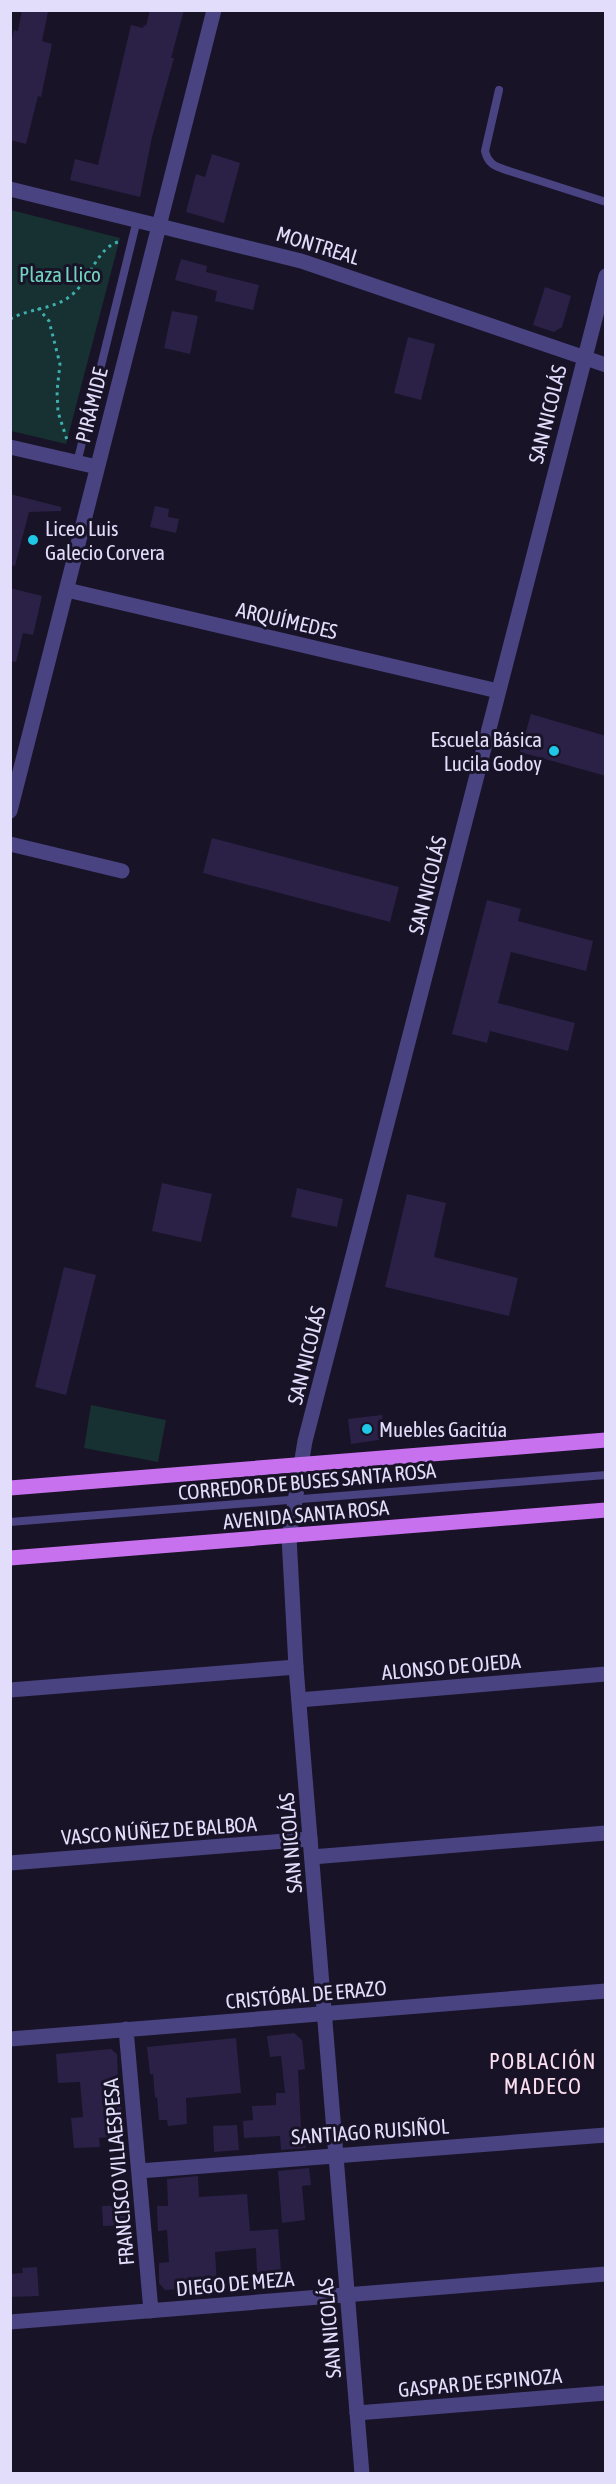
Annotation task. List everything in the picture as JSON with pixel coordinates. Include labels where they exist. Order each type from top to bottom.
[{"type":"main road","points":[[10,1488],[606,1440]]},
{"type":"main road","name":"AVENIDA SANTA ROSA","points":[[10,1558],[606,1510]]},
{"type":"street","name":"PIRÁMIDE","points":[[10,811],[214,10]]},
{"type":"street","name":"MONTREAL","points":[[10,189],[301,261],[606,365]]},
{"type":"street","name":"SAN NICOLÁS","points":[[362,2474],[299,1700],[289,1536],[300,1465],[606,276]]},
{"type":"street","points":[[10,447],[73,457],[97,467]]},
{"type":"street","name":"ARQUÍMEDES","points":[[67,590],[498,691]]},
{"type":"street","points":[[10,844],[122,871]]},
{"type":"street","points":[[10,1690],[297,1667]]},
{"type":"street","name":"ALONSO DE OJEDA","points":[[299,1700],[606,1674]]},
{"type":"street","points":[[312,1857],[606,1833]]},
{"type":"street","name":"VASCO NÚÑEZ DE BALBOA","points":[[10,1863],[310,1839]]},
{"type":"street","name":"CRISTÓBAL DE ERAZO","points":[[10,2039],[606,1991]]},
{"type":"street","name":"FRANCISCO VILLAESPESA","points":[[126,2029],[151,2311]]},
{"type":"street","name":"SANTIAGO RUISIÑOL","points":[[139,2171],[606,2135]]},
{"type":"street","name":"DIEGO DE MEZA","points":[[10,2322],[606,2274]]},
{"type":"street","name":"GASPAR DE ESPINOZA","points":[[357,2413],[606,2393]]},
{"type":"lane","points":[[499,90],[485,151],[487,159],[499,167],[606,202]]},
{"type":"lane","name":"PIRÁMIDE","points":[[73,457],[137,220]]},
{"type":"lane","name":"CORREDOR DE BUSES SANTA ROSA","points":[[10,1522],[606,1475]]},
{"type":"path","points":[[10,319],[23,312],[56,306],[73,295],[87,280],[107,246],[117,242],[124,243]]},
{"type":"path","points":[[38,308],[49,321],[60,364],[57,391],[58,412],[73,457]]},
{"type":"green space","name":"Plaza Llico","points":[[11,210],[120,238],[66,444],[11,431]]},
{"type":"green space","points":[[91,1405],[166,1420],[158,1462],[84,1448]]},
{"type":"building","points":[[22,10],[48,12],[42,41],[52,44],[41,97],[38,96],[26,144],[10,140],[10,45],[14,30],[18,31]]},
{"type":"building","points":[[150,10],[184,10],[171,58],[174,58],[152,137],[140,197],[70,180],[75,159],[98,165],[131,25],[143,28],[144,25],[146,26]]},
{"type":"building","points":[[212,154],[240,163],[224,223],[186,212],[196,174],[205,177]]},
{"type":"building","points":[[181,259],[207,266],[206,272],[259,285],[253,310],[215,301],[217,291],[175,280]]},
{"type":"building","points":[[545,287],[571,296],[562,327],[554,332],[533,325]]},
{"type":"building","points":[[172,311],[198,316],[190,354],[164,348]]},
{"type":"building","points":[[408,337],[435,344],[421,400],[394,393]]},
{"type":"building","points":[[10,494],[61,507],[61,511],[29,512],[15,566],[10,565]]},
{"type":"building","points":[[155,506],[169,509],[168,517],[179,519],[176,533],[150,527]]},
{"type":"building","points":[[10,588],[42,596],[33,635],[23,633],[16,662],[10,661]]},
{"type":"building","points":[[531,714],[606,736],[606,776],[520,752]]},
{"type":"building","points":[[212,838],[399,887],[390,922],[203,873]]},
{"type":"building","points":[[487,900],[521,909],[518,921],[593,941],[586,971],[511,952],[498,1003],[575,1023],[568,1051],[490,1031],[487,1043],[452,1034]]},
{"type":"building","points":[[162,1183],[212,1194],[201,1242],[152,1231]]},
{"type":"building","points":[[297,1188],[343,1199],[337,1227],[291,1217]]},
{"type":"building","points":[[407,1194],[446,1203],[434,1257],[518,1278],[509,1316],[385,1287]]},
{"type":"building","points":[[64,1267],[96,1275],[66,1395],[35,1387]]},
{"type":"building","name":"Muebles Gacitúa","points":[[382,1415],[385,1439],[351,1444],[348,1419]]},
{"type":"building","points":[[294,2033],[302,2040],[305,2069],[298,2070],[301,2127],[305,2127],[306,2148],[281,2150],[280,2136],[244,2138],[243,2121],[253,2120],[252,2106],[276,2105],[276,2093],[285,2093],[281,2056],[270,2057],[267,2036]]},
{"type":"building","points":[[236,2038],[241,2093],[186,2098],[187,2124],[168,2126],[167,2120],[159,2120],[147,2047]]},
{"type":"building","points":[[111,2049],[117,2054],[124,2136],[99,2138],[100,2147],[74,2148],[71,2118],[83,2117],[80,2082],[58,2083],[56,2054]]},
{"type":"building","points":[[237,2125],[239,2150],[214,2152],[213,2126]]},
{"type":"building","points":[[309,2168],[311,2185],[302,2186],[305,2220],[282,2223],[278,2171]]},
{"type":"building","points":[[198,2176],[199,2197],[247,2194],[250,2231],[278,2229],[281,2271],[257,2273],[256,2248],[215,2252],[217,2286],[165,2290],[159,2283],[159,2263],[169,2262],[167,2230],[158,2231],[157,2206],[168,2206],[167,2179]]},
{"type":"building","points":[[129,2205],[130,2225],[103,2226],[102,2206]]},
{"type":"building","points":[[37,2267],[39,2296],[10,2297],[10,2274],[23,2273],[22,2268]]},
{"type":"place","name":"Liceo Luis Galecio Corvera","points":[[33,540]]},
{"type":"place","name":"Escuela Básica Lucila Godoy","points":[[554,751]]},
{"type":"place","name":"Muebles Gacitúa","points":[[367,1429]]},
{"type":"district","name":"POBLACIÓN MADECO","points":[[543,2074]]}]
